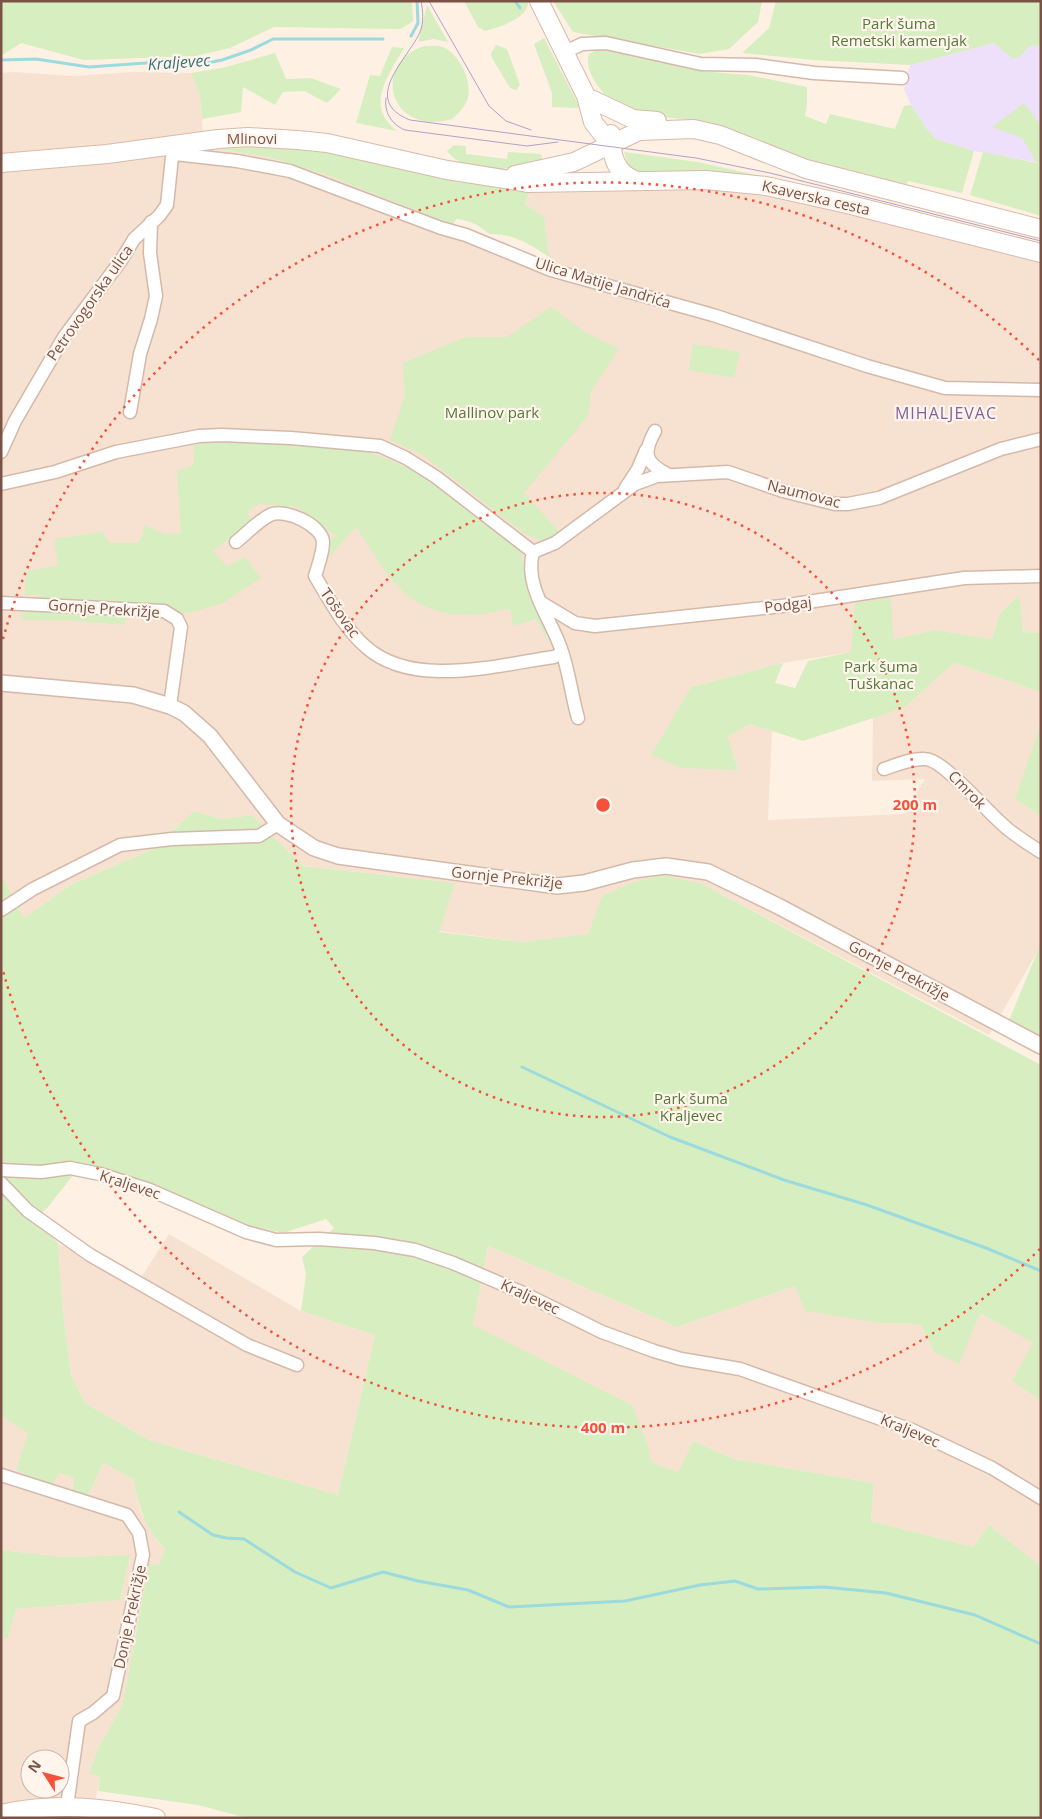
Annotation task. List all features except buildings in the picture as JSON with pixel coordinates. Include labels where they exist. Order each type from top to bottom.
[{"type":"main road","points":[[538,1],[590,98],[608,125],[612,151],[622,173],[637,181]]},
{"type":"main road","points":[[590,98],[633,119],[671,122],[694,130]]},
{"type":"main road","name":"Ksaverska cesta","points":[[612,151],[639,131],[694,130],[720,135],[806,168],[1041,229]]},
{"type":"main road","name":"Mlinovi","points":[[1,163],[107,154],[218,139],[273,138],[327,143],[446,170],[538,184],[586,183]]},
{"type":"main road","points":[[586,183],[600,175],[612,151]]},
{"type":"main road","name":"Mlinovi","points":[[500,177],[560,166],[612,151]]},
{"type":"main road","name":"Ksaverska cesta","points":[[586,183],[706,180],[766,186],[848,204],[1041,253]]},
{"type":"main road","points":[[1,1814],[67,1806],[92,1807],[156,1818]]},
{"type":"street","points":[[565,52],[582,44],[606,43],[701,64],[756,65],[814,73],[902,78]]},
{"type":"street","name":"Ulica Matije Jandrića","points":[[172,157],[181,154],[203,156],[290,171],[434,226],[466,235],[551,270],[713,315],[867,366],[945,388],[1041,390]]},
{"type":"street","name":"Petrovogorska ulica","points":[[1,452],[15,422],[59,345],[122,259],[134,239],[163,211],[169,199],[172,157]]},
{"type":"street","points":[[130,412],[140,354],[156,296],[150,253],[151,222]]},
{"type":"street","points":[[655,431],[646,450],[650,462],[667,474]]},
{"type":"street","points":[[1,484],[55,472],[116,452],[199,436],[290,438],[380,446],[406,458],[436,477],[533,552],[530,571],[540,602],[562,653],[578,718]]},
{"type":"street","name":"Naumovac","points":[[533,552],[555,543],[622,493],[644,480],[667,474],[728,472],[783,491],[835,504],[848,504],[879,498],[1001,449],[1041,439]]},
{"type":"street","name":"Naumovac","points":[[622,493],[638,469],[646,450]]},
{"type":"street","name":"Tošovac","points":[[236,542],[270,515],[280,512],[288,513],[312,527],[322,536],[323,544],[315,576],[341,619],[366,647],[377,656],[404,668],[446,671],[554,657],[562,653]]},
{"type":"street","name":"Podgaj","points":[[540,602],[576,623],[595,626],[782,606],[964,578],[1041,576]]},
{"type":"street","name":"Gornje Prekrižje","points":[[1,603],[164,611],[177,619],[181,627],[170,706]]},
{"type":"street","name":"Gornje Prekrižje","points":[[1,683],[133,695],[170,706],[184,713],[210,736],[278,824],[314,848],[338,856],[557,886],[584,883],[633,870],[666,866],[708,872],[778,906],[1041,1046]]},
{"type":"street","name":"Cmrok","points":[[884,769],[926,758],[937,762],[945,767],[976,801],[1008,830],[1041,852]]},
{"type":"street","points":[[1,910],[33,889],[120,845],[172,839],[259,836],[278,824]]},
{"type":"street","name":"Kraljevec","points":[[1,1170],[41,1172],[70,1168],[100,1174],[150,1190],[246,1232],[276,1240],[347,1241],[415,1250],[453,1262],[523,1293],[602,1332],[654,1351],[681,1359],[740,1369],[912,1430],[992,1468],[1041,1498]]},
{"type":"street","points":[[1,1183],[28,1211],[90,1255],[247,1344],[297,1365]]},
{"type":"street","name":"Donje Prekrižje","points":[[1,1475],[127,1515],[139,1533],[144,1555],[112,1696],[79,1721],[67,1806]]},
{"type":"shaded area","points":[[994,43],[1021,56],[1031,45],[1041,47],[1041,163],[974,151],[936,139],[926,128],[911,105],[904,89],[910,65]]},
{"type":"shaded area","points":[[133,72],[191,73],[200,97],[204,147],[264,156],[324,174],[549,262],[549,257],[525,204],[531,188],[767,180],[790,182],[832,196],[1041,248],[1041,633],[1023,632],[1018,596],[1000,613],[992,639],[935,630],[893,639],[851,652],[783,663],[691,687],[738,770],[728,737],[750,724],[772,731],[768,820],[904,814],[925,779],[872,781],[873,718],[904,708],[954,663],[1041,692],[1041,727],[1015,799],[1041,816],[1040,947],[989,1035],[704,885],[603,896],[588,934],[523,942],[438,931],[455,883],[303,866],[252,815],[222,819],[194,811],[153,849],[72,884],[24,918],[1,874],[1,73],[74,76]]},
{"type":"shaded area","points":[[169,1234],[301,1311],[375,1335],[338,1495],[149,1440],[85,1403],[71,1374],[63,1312],[58,1243],[135,1287]]},
{"type":"shaded area","points":[[488,1246],[677,1327],[795,1286],[881,1323],[920,1324],[934,1352],[980,1313],[1034,1343],[1012,1381],[1041,1401],[1041,1566],[989,1525],[973,1547],[871,1521],[874,1483],[734,1459],[693,1441],[678,1472],[651,1462],[648,1446],[473,1325]]},
{"type":"shaded area","points":[[1,1416],[29,1433],[16,1470],[52,1486],[58,1473],[74,1478],[72,1493],[89,1494],[103,1463],[133,1479],[140,1511],[157,1541],[165,1549],[159,1566],[149,1564],[122,1706],[99,1746],[89,1772],[100,1777],[92,1817],[74,1815],[55,1818],[1,1818],[1,1638],[8,1638],[16,1609],[120,1600],[130,1555],[63,1557],[1,1550]]},
{"type":"green space","points":[[1,1],[412,1],[413,21],[401,29],[274,27],[230,48],[196,56],[84,60],[21,43],[1,56]]},
{"type":"green space","points":[[464,1],[528,1],[527,7],[519,17],[485,31],[478,27]]},
{"type":"green space","points":[[553,1],[762,1],[758,22],[729,49],[700,54],[573,32]]},
{"type":"green space","name":"Park šuma Remetski kamenjak","points":[[776,1],[1041,1],[1041,47],[1031,45],[1021,56],[1013,59],[994,43],[910,65],[814,60],[742,53],[769,28]]},
{"type":"green space","points":[[427,5],[448,42],[434,39],[418,42]]},
{"type":"green space","points":[[544,38],[579,106],[578,108],[552,107],[552,93],[534,44]]},
{"type":"green space","points":[[496,45],[507,49],[520,85],[516,90],[510,88],[492,58],[491,53]]},
{"type":"green space","points":[[424,46],[441,46],[449,50],[463,68],[468,83],[468,97],[462,109],[452,119],[431,122],[414,118],[402,109],[394,96],[393,82],[397,68],[407,55]]},
{"type":"green space","points":[[392,47],[404,48],[386,80],[381,101],[382,112],[387,121],[397,131],[356,123],[370,75],[380,76]]},
{"type":"green space","points":[[599,49],[651,58],[699,71],[748,75],[807,87],[805,116],[826,124],[830,114],[895,129],[904,106],[911,105],[926,128],[936,139],[974,151],[962,193],[908,181],[905,188],[837,170],[787,154],[718,125],[639,113],[628,109],[612,100],[595,82],[588,61],[589,54]]},
{"type":"green space","points":[[275,53],[286,79],[311,78],[341,89],[327,103],[304,91],[283,92],[275,105],[243,87],[241,112],[202,119],[200,97],[191,73],[222,68]]},
{"type":"green space","points":[[1024,103],[1041,126],[1041,216],[970,195],[983,152],[1037,163],[1022,138],[992,127]]},
{"type":"green space","points":[[240,143],[306,145],[531,188],[525,204],[544,217],[549,257],[513,237],[489,234],[465,220],[456,219],[453,225],[324,174],[264,156],[204,147]]},
{"type":"green space","points":[[454,145],[466,146],[466,154],[507,159],[508,152],[541,154],[543,163],[505,169],[479,168],[466,165],[447,151]]},
{"type":"green space","points":[[624,152],[697,162],[790,182],[641,175],[628,166]]},
{"type":"green space","name":"Mallinov park","points":[[551,307],[585,332],[619,349],[591,391],[588,416],[524,493],[562,534],[542,540],[533,538],[521,531],[421,454],[390,440],[405,395],[403,363],[465,337],[507,337]]},
{"type":"green space","points":[[693,344],[740,352],[734,378],[689,370]]},
{"type":"green space","points":[[237,441],[353,449],[385,458],[439,487],[521,550],[525,574],[548,643],[536,619],[513,626],[510,609],[473,615],[446,613],[412,599],[388,575],[356,527],[323,564],[320,555],[335,535],[314,522],[298,507],[259,504],[247,512],[252,522],[213,551],[227,566],[245,557],[261,578],[223,603],[184,613],[168,608],[131,605],[124,625],[65,620],[21,620],[21,613],[34,611],[39,595],[25,595],[26,572],[58,565],[54,539],[102,532],[110,543],[137,543],[142,536],[144,525],[165,534],[181,533],[177,471],[193,465],[195,444]]},
{"type":"green space","name":"Park šuma Tuškanac","points":[[1019,595],[1023,632],[1041,633],[1041,692],[954,663],[904,708],[803,741],[750,724],[728,737],[738,770],[681,768],[651,755],[691,687],[783,663],[775,683],[795,688],[808,661],[851,652],[855,603],[891,598],[893,639],[935,630],[992,639],[1000,613]]},
{"type":"green space","points":[[1041,723],[1041,816],[1015,799]]},
{"type":"green space","name":"Park šuma Kraljevec","points":[[194,811],[222,819],[252,815],[303,866],[455,883],[439,932],[523,942],[588,934],[602,896],[634,882],[664,875],[704,885],[1041,1065],[1041,1401],[1012,1381],[1033,1343],[980,1313],[959,1364],[934,1352],[920,1324],[881,1323],[805,1311],[795,1286],[677,1327],[488,1246],[473,1325],[632,1405],[648,1446],[651,1462],[678,1472],[693,1441],[734,1459],[874,1483],[871,1521],[973,1547],[989,1525],[1041,1566],[1041,1818],[247,1818],[198,1805],[98,1791],[100,1777],[89,1773],[99,1746],[122,1706],[149,1564],[159,1565],[165,1549],[147,1525],[133,1479],[103,1463],[89,1494],[72,1493],[74,1478],[59,1473],[52,1486],[16,1470],[28,1433],[1,1416],[1,874],[24,918],[72,884],[153,849]],"holes":[[[81,1165],[105,1170],[209,1208],[248,1225],[283,1233],[326,1219],[334,1228],[302,1257],[306,1274],[301,1311],[375,1335],[338,1495],[149,1440],[85,1403],[71,1374],[63,1312],[58,1243],[34,1220],[48,1207]]]},
{"type":"green space","points":[[1041,943],[1041,1036],[1008,1023]]},
{"type":"green space","points":[[1,1550],[63,1557],[130,1555],[120,1600],[16,1609],[8,1638],[1,1638]]},
{"type":"waterway","points":[[411,36],[418,23],[417,1]]},
{"type":"waterway","points":[[515,1],[520,8]]},
{"type":"waterway","name":"Kraljevec","points":[[1,60],[36,59],[89,67],[160,62],[202,64],[222,60],[251,50],[273,39],[383,39]]},
{"type":"waterway","points":[[522,1067],[670,1137],[784,1180],[867,1205],[986,1248],[1041,1271]]},
{"type":"waterway","points":[[179,1512],[213,1535],[244,1539],[295,1572],[331,1588],[383,1572],[418,1581],[468,1590],[509,1607],[625,1601],[700,1585],[735,1581],[758,1589],[824,1587],[886,1593],[975,1615],[1041,1644]]},
{"type":"tram line","points":[[421,1],[423,16],[420,32],[392,78],[388,90],[388,101],[395,112],[410,120],[696,158],[770,173],[1041,241]]},
{"type":"tram line","points":[[429,1],[489,106],[506,121],[531,130]]},
{"type":"tram line","points":[[386,98],[387,113],[392,121],[405,130],[527,146],[558,142]]},
{"type":"district","name":"MIHALJEVAC","points":[[946,413]]}]
